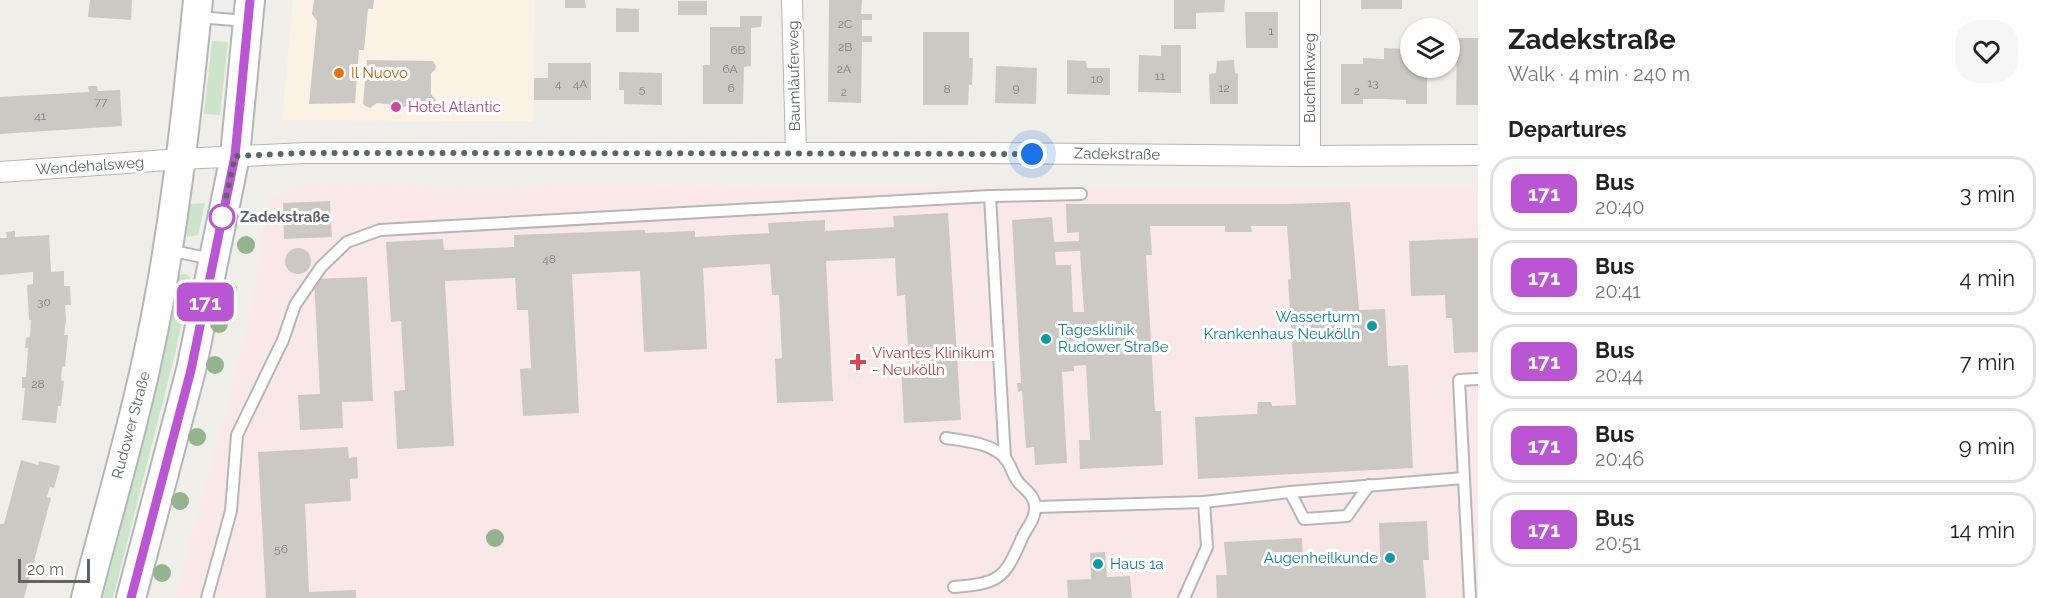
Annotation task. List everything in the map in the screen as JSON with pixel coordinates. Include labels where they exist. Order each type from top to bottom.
[{"type":"main road","name":"Rudower Straße","points":[[86,598],[147,362],[168,250],[181,159],[197,9]]},
{"type":"main road","name":"Rudower Straße","points":[[131,598],[191,370],[235,156],[249,11]]},
{"type":"street","name":"Baumläuferweg","points":[[792,0],[796,153]]},
{"type":"street","name":"Buchfinkweg","points":[[1310,0],[1310,156]]},
{"type":"street","name":"Zadekstraße","points":[[181,159],[305,153],[1478,155]]},
{"type":"street","name":"Wendehalsweg","points":[[0,172],[181,159]]},
{"type":"lane","name":"Rudower Straße","points":[[197,9],[249,11]]},
{"type":"lane","points":[[207,598],[231,511],[237,435],[283,340],[295,305],[321,267],[347,242],[380,230],[990,196],[1081,194]]},
{"type":"lane","points":[[990,196],[1005,459]]},
{"type":"lane","points":[[168,250],[214,259]]},
{"type":"lane","points":[[1470,598],[1459,380],[1478,379]]},
{"type":"lane","points":[[946,438],[987,446],[1005,459],[1018,482],[1031,494],[1036,507],[1033,521],[1023,535],[1014,560],[1002,575],[979,585],[954,587]]},
{"type":"lane","points":[[1036,507],[1204,502],[1290,492],[1464,478]]},
{"type":"lane","points":[[1290,492],[1304,519],[1347,516],[1370,485]]},
{"type":"lane","points":[[1185,598],[1207,547],[1204,502]]},
{"type":"shaded area","points":[[293,0],[534,0],[533,121],[282,120]]},
{"type":"shaded area","name":"Vivantes Klinikum - Neukölln","points":[[294,184],[1283,188],[1478,186],[1478,598],[174,598],[224,418],[251,305],[267,203]]},
{"type":"green space","points":[[212,41],[228,42],[220,115],[204,114]]},
{"type":"green space","points":[[205,203],[198,235],[187,237],[185,228],[189,204]]},
{"type":"green space","points":[[186,274],[190,277],[190,283],[176,350],[113,598],[103,598],[149,415],[177,275]]},
{"type":"building","points":[[90,0],[132,0],[131,20],[88,17]]},
{"type":"building","points":[[314,0],[374,0],[373,9],[368,9],[364,50],[359,50],[355,103],[309,104],[317,21],[312,14]]},
{"type":"building","points":[[565,0],[585,0],[586,8],[565,8]]},
{"type":"building","points":[[829,0],[862,0],[861,14],[872,14],[872,20],[862,20],[862,36],[872,36],[872,42],[862,42],[861,103],[828,102]]},
{"type":"building","points":[[1174,0],[1225,0],[1224,12],[1196,13],[1196,29],[1174,29]]},
{"type":"building","points":[[1361,0],[1402,0],[1402,9],[1361,9]]},
{"type":"building","points":[[678,1],[707,1],[707,15],[678,15]]},
{"type":"building","points":[[616,8],[639,9],[639,32],[616,32]]},
{"type":"building","points":[[1245,12],[1278,12],[1278,48],[1246,48]]},
{"type":"building","points":[[740,16],[762,16],[761,27],[751,28],[751,66],[744,67],[743,104],[703,104],[703,65],[710,65],[710,27],[740,27]]},
{"type":"building","points":[[923,32],[969,32],[969,58],[973,58],[972,85],[969,85],[968,105],[923,105]]},
{"type":"building","points":[[1460,38],[1478,38],[1478,105],[1456,105],[1456,78],[1460,78]]},
{"type":"building","points":[[1161,45],[1181,45],[1181,93],[1138,92],[1139,55],[1161,56]]},
{"type":"building","points":[[1384,48],[1400,49],[1400,78],[1427,78],[1427,104],[1406,104],[1406,100],[1363,99],[1363,104],[1341,104],[1341,64],[1363,64],[1363,58],[1384,59]]},
{"type":"building","points":[[367,60],[433,61],[436,66],[431,73],[431,94],[436,100],[433,106],[427,108],[421,104],[410,104],[400,109],[388,104],[377,103],[370,108],[364,105]]},
{"type":"building","points":[[1067,60],[1086,61],[1087,68],[1110,68],[1110,95],[1067,94]]},
{"type":"building","points":[[1234,60],[1235,73],[1238,74],[1238,104],[1210,104],[1209,74],[1216,73],[1217,61]]},
{"type":"building","points":[[548,63],[591,63],[591,100],[534,100],[534,78],[548,78]]},
{"type":"building","points":[[996,66],[1037,68],[1036,104],[995,103]]},
{"type":"building","points":[[619,72],[662,73],[662,105],[624,104],[624,90],[619,90]]},
{"type":"building","points":[[88,86],[97,86],[98,91],[120,90],[122,126],[0,134],[0,97],[89,92]]},
{"type":"building","points":[[330,201],[332,237],[284,239],[283,203]]},
{"type":"building","points":[[1350,202],[1359,310],[1385,309],[1388,366],[1408,365],[1413,468],[1198,479],[1195,417],[1257,414],[1258,402],[1271,402],[1272,406],[1296,405],[1287,226],[1251,226],[1252,232],[1225,232],[1225,226],[1150,226],[1152,255],[1146,255],[1155,411],[1161,411],[1163,465],[1080,469],[1079,440],[1090,440],[1086,365],[1074,366],[1074,371],[1062,372],[1067,463],[1035,465],[1034,447],[1026,448],[1022,391],[1018,392],[1017,383],[1021,383],[1012,220],[1052,217],[1054,242],[1079,241],[1079,232],[1067,233],[1066,204]],"holes":[[[1080,251],[1084,312],[1073,312],[1071,265],[1056,265],[1055,252]]]},
{"type":"building","points":[[948,213],[961,420],[904,423],[901,366],[909,365],[905,295],[897,296],[895,258],[826,261],[833,401],[777,403],[775,359],[782,358],[779,295],[772,295],[770,264],[703,268],[707,349],[644,352],[640,271],[572,274],[579,413],[523,416],[520,369],[531,368],[528,310],[517,310],[515,278],[445,281],[454,446],[397,449],[394,391],[405,390],[401,321],[391,322],[386,242],[443,239],[444,250],[514,247],[514,235],[645,230],[645,233],[695,231],[695,237],[769,233],[768,223],[825,220],[825,231],[894,227],[893,216]]},
{"type":"building","points":[[15,231],[15,237],[49,235],[51,272],[64,271],[64,286],[70,286],[71,305],[65,305],[64,335],[68,335],[65,367],[62,366],[61,380],[64,381],[56,423],[22,420],[25,388],[22,388],[22,377],[26,377],[28,348],[25,348],[26,338],[30,337],[31,320],[29,320],[27,285],[33,284],[33,272],[0,275],[0,238],[7,238],[6,232]]},
{"type":"building","points":[[1478,238],[1478,352],[1454,353],[1452,318],[1446,318],[1445,295],[1411,296],[1409,241]]},
{"type":"building","points":[[298,248],[307,252],[311,261],[307,270],[298,274],[289,270],[285,261],[289,252]]},
{"type":"building","points":[[367,277],[373,401],[342,402],[343,428],[300,430],[298,395],[320,394],[314,279]]},
{"type":"building","points":[[348,447],[349,458],[357,457],[358,478],[350,479],[351,501],[305,504],[309,592],[356,590],[356,598],[266,598],[258,452]]},
{"type":"building","points":[[21,460],[38,465],[39,461],[60,466],[54,488],[50,487],[47,497],[51,498],[24,598],[0,598],[0,524],[4,524]]},
{"type":"building","name":"Augenheilkunde","points":[[1427,521],[1429,560],[1423,560],[1426,598],[1217,598],[1216,575],[1227,575],[1224,542],[1302,538],[1303,562],[1380,557],[1379,523]]},
{"type":"building","name":"Haus 1a","points":[[1105,552],[1107,577],[1130,576],[1132,598],[1068,598],[1067,580],[1091,579],[1090,553]]},
{"type":"bus line","name":"171","points":[[131,598],[191,370],[235,156],[250,0]]},
{"type":"place","name":"Il Nuovo","points":[[339,73]]},
{"type":"place","name":"Hotel Atlantic","points":[[396,107]]},
{"type":"place","name":"Zadekstraße","points":[[222,217]]},
{"type":"place","name":"Wasserturm Krankenhaus Neukölln","points":[[1372,326]]},
{"type":"place","name":"Tagesklinik Rudower Straße","points":[[1046,339]]},
{"type":"place","name":"Vivantes Klinikum - Neukölln","points":[[858,362]]},
{"type":"place","name":"Augenheilkunde","points":[[1390,558]]},
{"type":"place","name":"Haus 1a","points":[[1098,564]]},
{"type":"route","points":[[222,217],[235,156],[305,153],[1032,154]]}]
